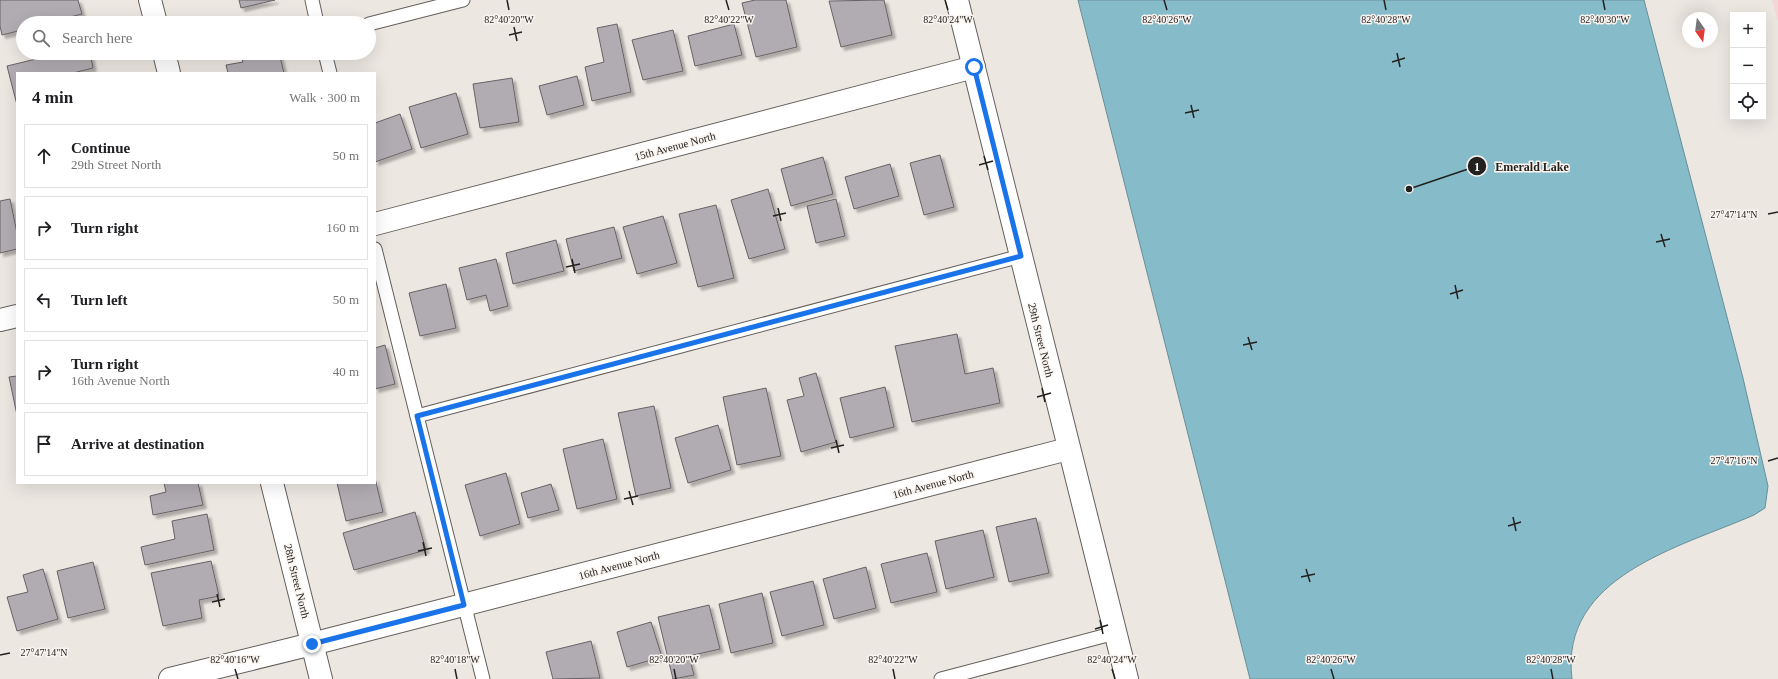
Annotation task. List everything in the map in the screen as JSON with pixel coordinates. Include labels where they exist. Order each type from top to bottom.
[{"type":"street","points":[[150,0],[154,16]]},
{"type":"street","name":"29th Street North","points":[[957,0],[1068,449],[1127,679]]},
{"type":"street","points":[[166,60],[169,72]]},
{"type":"street","name":"15th Avenue North","points":[[376,224],[974,67]]},
{"type":"street","points":[[0,320],[16,316]]},
{"type":"street","name":"16th Avenue North","points":[[170,679],[312,644],[1068,449]]},
{"type":"street","name":"28th Street North","points":[[272,484],[321,679]]},
{"type":"lane","points":[[312,0],[315,16]]},
{"type":"lane","points":[[376,22],[463,0]]},
{"type":"lane","points":[[327,60],[330,72]]},
{"type":"lane","points":[[376,253],[464,605],[484,679]]},
{"type":"lane","points":[[417,416],[1021,256]]},
{"type":"lane","points":[[941,679],[1115,633]]},
{"type":"shaded area","points":[[1772,0],[1778,0],[1778,22]]},
{"type":"water","points":[[1078,0],[1644,0],[1743,378],[1768,486],[1765,508],[1754,515],[1661,554],[1631,570],[1605,590],[1585,614],[1573,644],[1572,679],[1250,679]]},
{"type":"building","points":[[0,0],[78,0],[82,14],[74,16],[16,16],[16,32],[2,35],[0,26]]},
{"type":"building","points":[[239,0],[275,0],[241,8]]},
{"type":"building","points":[[755,0],[786,0],[797,47],[756,57],[742,3]]},
{"type":"building","points":[[884,0],[892,35],[841,47],[829,1]]},
{"type":"building","points":[[617,24],[631,92],[592,101],[585,67],[604,62],[597,28]]},
{"type":"building","points":[[734,24],[742,55],[695,66],[688,36]]},
{"type":"building","points":[[673,30],[683,71],[643,80],[632,40]]},
{"type":"building","points":[[32,60],[91,60],[93,68],[77,72],[16,72],[16,101],[7,66]]},
{"type":"building","points":[[242,60],[281,60],[284,72],[228,72],[226,65],[243,62]]},
{"type":"building","points":[[577,76],[584,105],[547,115],[539,86]]},
{"type":"building","points":[[512,78],[519,122],[480,128],[473,84]]},
{"type":"building","points":[[456,93],[468,134],[421,148],[409,107]]},
{"type":"building","points":[[400,114],[412,149],[376,162],[376,123]]},
{"type":"building","points":[[940,155],[954,207],[924,215],[910,163]]},
{"type":"building","points":[[823,157],[833,194],[791,206],[781,169]]},
{"type":"building","points":[[890,164],[899,196],[854,209],[845,177]]},
{"type":"building","points":[[768,189],[785,249],[749,259],[731,200]]},
{"type":"building","points":[[10,199],[16,228],[16,249],[0,253],[0,201]]},
{"type":"building","points":[[836,199],[845,236],[816,243],[807,206]]},
{"type":"building","points":[[716,205],[734,278],[698,287],[679,214]]},
{"type":"building","points":[[663,216],[677,263],[637,274],[623,227]]},
{"type":"building","points":[[614,227],[622,258],[574,271],[566,239]]},
{"type":"building","points":[[556,240],[564,271],[513,284],[506,253]]},
{"type":"building","points":[[496,259],[508,306],[490,311],[486,295],[467,300],[459,268]]},
{"type":"building","points":[[446,284],[456,328],[420,336],[409,293]]},
{"type":"building","points":[[957,334],[965,374],[993,368],[1000,403],[912,422],[895,346]]},
{"type":"building","points":[[385,345],[395,384],[376,389],[376,348]]},
{"type":"building","points":[[816,373],[836,442],[801,452],[787,400],[804,396],[799,378]]},
{"type":"building","points":[[16,376],[16,410],[9,377]]},
{"type":"building","points":[[885,387],[894,427],[850,438],[840,398]]},
{"type":"building","points":[[766,388],[781,456],[737,465],[723,397]]},
{"type":"building","points":[[654,406],[671,488],[636,496],[618,413]]},
{"type":"building","points":[[718,425],[731,470],[688,483],[675,438]]},
{"type":"building","points":[[603,439],[617,499],[577,509],[563,449]]},
{"type":"building","points":[[506,473],[520,524],[480,536],[465,485]]},
{"type":"building","points":[[376,482],[383,512],[346,521],[337,484],[376,484]]},
{"type":"building","points":[[164,484],[198,484],[203,505],[153,515],[150,496],[166,492]]},
{"type":"building","points":[[551,484],[559,510],[528,518],[521,493]]},
{"type":"building","points":[[415,512],[426,550],[354,570],[343,533]]},
{"type":"building","points":[[207,514],[214,550],[145,565],[141,547],[175,539],[172,521]]},
{"type":"building","points":[[1036,518],[1049,573],[1009,582],[996,527]]},
{"type":"building","points":[[983,530],[994,577],[946,589],[935,541]]},
{"type":"building","points":[[927,553],[937,592],[891,603],[881,564]]},
{"type":"building","points":[[211,561],[219,596],[199,600],[202,618],[163,626],[151,573]]},
{"type":"building","points":[[93,562],[105,609],[68,618],[57,571]]},
{"type":"building","points":[[866,567],[876,608],[834,619],[823,579]]},
{"type":"building","points":[[43,569],[58,619],[17,631],[7,597],[28,592],[23,575]]},
{"type":"building","points":[[813,581],[824,625],[782,636],[770,592]]},
{"type":"building","points":[[762,593],[773,643],[731,653],[719,604]]},
{"type":"building","points":[[709,605],[720,649],[689,656],[694,675],[673,679],[658,617]]},
{"type":"building","points":[[651,622],[662,657],[627,667],[617,632]]},
{"type":"building","points":[[591,641],[600,678],[553,679],[546,652]]},
{"type":"place","name":"Emerald Lake","points":[[1409,189]]},
{"type":"route","points":[[312,644],[464,605],[417,416],[1021,256],[974,67]]}]
